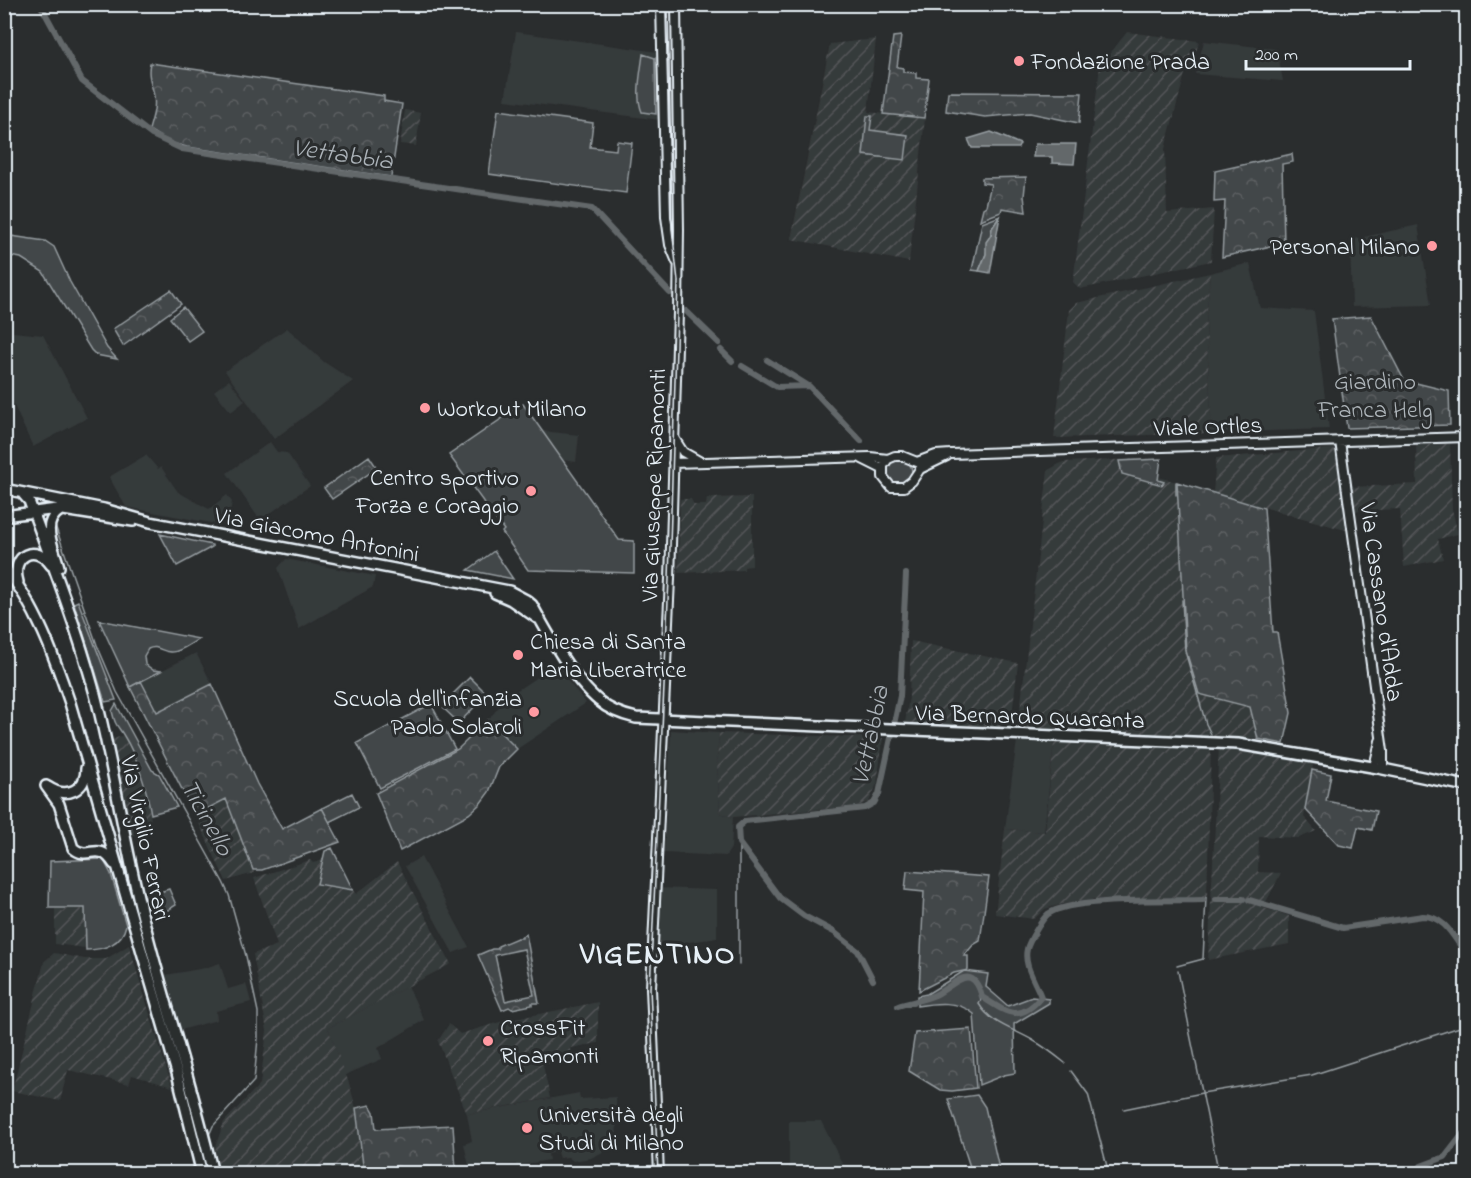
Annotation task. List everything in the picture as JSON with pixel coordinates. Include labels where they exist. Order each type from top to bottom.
[{"type":"main road","name":"Via Giacomo Antonini","points":[[4,489],[104,509],[150,522],[516,594],[532,605],[539,619]]},
{"type":"main road","points":[[20,492],[28,499],[33,513]]},
{"type":"main road","name":"Via Giacomo Antonini","points":[[4,516],[61,510],[112,519],[150,522]]},
{"type":"main road","points":[[60,584],[59,566],[48,530],[52,516],[61,510]]},
{"type":"main road","name":"Via Virgilio Ferrari","points":[[33,513],[56,572],[95,696],[146,928],[213,1173]]},
{"type":"main road","points":[[25,598],[16,573],[16,567],[22,558],[32,553],[41,555],[56,572]]},
{"type":"main road","name":"Via Virgilio Ferrari","points":[[7,568],[49,646],[60,675],[180,1083],[202,1173]]},
{"type":"main road","name":"Via Bernardo Quaranta","points":[[539,619],[576,674],[598,701],[627,716],[663,721],[1245,745],[1467,786]]},
{"type":"main road","points":[[84,752],[86,776],[82,786],[64,793],[46,786],[58,804],[73,848],[80,853],[102,852],[109,856],[117,868]]},
{"type":"street","name":"Via Giuseppe Ripamonti","points":[[661,4],[666,217],[670,246],[678,264]]},
{"type":"street","name":"Via Giuseppe Ripamonti","points":[[659,1173],[651,988],[674,438],[678,264],[675,4]]},
{"type":"street","name":"Viale Ortles","points":[[673,463],[857,457],[888,459],[897,456],[917,462],[936,455],[951,454],[1467,437]]},
{"type":"street","points":[[674,438],[687,456],[704,462]]},
{"type":"street","name":"Via Cassano d'Adda","points":[[1340,441],[1381,737],[1378,768]]},
{"type":"street","name":"Viale Ortles","points":[[857,457],[882,469],[884,481],[895,488],[908,485],[924,466],[951,454]]},
{"type":"street","points":[[882,469],[888,459]]},
{"type":"street","points":[[909,459],[914,466],[914,476]]},
{"type":"shaded area","points":[[516,32],[658,52],[660,120],[505,100]]},
{"type":"shaded area","points":[[1127,32],[1199,41],[1191,70],[1186,70],[1165,149],[1167,213],[1214,209],[1211,261],[1080,289],[1073,282],[1100,66]]},
{"type":"shaded area","points":[[876,39],[868,112],[925,118],[909,262],[791,239],[830,44]]},
{"type":"shaded area","points":[[1204,41],[1277,49],[1283,81],[1195,74]]},
{"type":"shaded area","points":[[405,110],[421,113],[416,146],[400,144]]},
{"type":"shaded area","points":[[991,132],[1020,144],[1018,148],[972,148],[968,139]]},
{"type":"shaded area","points":[[1035,144],[1076,144],[1074,164],[1052,163],[1052,157],[1033,157]]},
{"type":"shaded area","points":[[1000,216],[990,273],[979,271],[986,254],[986,242]]},
{"type":"shaded area","points":[[1418,225],[1431,305],[1352,307],[1350,240]]},
{"type":"shaded area","points":[[1250,263],[1260,308],[1314,311],[1329,429],[1212,433],[1206,324],[1210,273]]},
{"type":"shaded area","points":[[1210,273],[1206,324],[1212,433],[1054,438],[1069,310],[1076,303]]},
{"type":"shaded area","points":[[287,328],[324,362],[353,381],[274,439],[225,371]]},
{"type":"shaded area","points":[[13,332],[43,335],[87,418],[33,447],[5,386],[5,336]]},
{"type":"shaded area","points":[[229,380],[245,401],[231,412],[214,391]]},
{"type":"shaded area","points":[[542,431],[579,435],[576,462],[562,460]]},
{"type":"shaded area","points":[[270,442],[277,452],[287,453],[310,486],[260,520],[227,473]]},
{"type":"shaded area","points":[[1450,444],[1452,509],[1458,534],[1438,539],[1443,559],[1404,567],[1400,509],[1354,511],[1350,487],[1417,484],[1416,445]]},
{"type":"shaded area","points":[[1337,448],[1349,531],[1213,493],[1216,458]]},
{"type":"shaded area","points":[[146,455],[158,469],[161,467],[178,492],[209,509],[227,495],[232,502],[227,526],[126,507],[109,477]]},
{"type":"shaded area","points":[[1161,458],[1158,477],[1177,482],[1186,651],[1199,694],[1250,707],[1258,739],[1018,728],[1048,470],[1063,462]]},
{"type":"shaded area","points":[[752,497],[752,566],[744,567],[744,570],[678,573],[680,499],[691,499],[694,505],[706,505],[707,498]]},
{"type":"shaded area","points":[[286,559],[375,576],[373,587],[299,629],[278,568]]},
{"type":"shaded area","points":[[911,641],[1018,663],[1010,733],[904,730],[909,697]]},
{"type":"shaded area","points":[[196,653],[212,684],[157,712],[141,681]]},
{"type":"shaded area","name":"Scuola dell'infanzia Paolo Solaroli","points":[[555,665],[586,703],[517,749],[488,720],[507,697]]},
{"type":"shaded area","points":[[671,730],[719,733],[717,762],[720,813],[733,817],[731,848],[726,856],[664,853]]},
{"type":"shaded area","points":[[719,733],[883,738],[877,784],[869,802],[857,806],[733,817],[720,813],[717,762]]},
{"type":"shaded area","points":[[124,735],[148,797],[152,830],[130,836],[111,740]]},
{"type":"shaded area","points":[[1017,740],[1054,741],[1044,832],[1005,829]]},
{"type":"shaded area","points":[[1054,741],[1211,748],[1207,898],[1094,899],[1045,909],[1034,919],[995,914],[1005,829],[1045,832]]},
{"type":"shaded area","points":[[1219,746],[1314,760],[1304,817],[1316,831],[1299,838],[1259,836],[1258,872],[1281,873],[1263,908],[1289,916],[1289,944],[1208,960]]},
{"type":"shaded area","points":[[226,799],[254,873],[226,881],[195,815]]},
{"type":"shaded area","points":[[421,857],[469,947],[453,953],[405,866]]},
{"type":"shaded area","points":[[310,860],[313,863],[323,860],[317,884],[353,890],[356,894],[397,862],[451,964],[328,1028],[356,1108],[364,1173],[220,1173],[215,1147],[224,1122],[260,1084],[267,1031],[253,954],[277,945],[254,878]]},
{"type":"shaded area","points":[[656,888],[717,890],[717,938],[682,943],[653,942]]},
{"type":"shaded area","points":[[85,908],[85,948],[55,944],[55,909]]},
{"type":"shaded area","points":[[129,945],[172,1087],[132,1075],[129,1084],[68,1070],[60,1101],[12,1091],[44,962],[54,953],[85,959],[106,959]]},
{"type":"shaded area","points":[[220,963],[228,989],[246,984],[251,1002],[216,1011],[217,1020],[181,1030],[166,975]]},
{"type":"shaded area","points":[[408,986],[424,1020],[378,1048],[382,1059],[345,1075],[328,1028]]},
{"type":"shaded area","points":[[598,1002],[598,1043],[571,1048],[573,1059],[543,1065],[550,1098],[467,1114],[438,1041],[449,1024],[460,1034],[500,1022]]},
{"type":"shaded area","name":"Università degli Studi di Milano","points":[[579,1093],[580,1099],[616,1097],[617,1145],[591,1158],[573,1161],[568,1157],[559,1158],[557,1152],[548,1154],[549,1160],[516,1166],[516,1164],[469,1166],[464,1144],[472,1141],[467,1114]]},
{"type":"shaded area","points":[[789,1121],[821,1121],[847,1173],[789,1173]]},
{"type":"green space","points":[[901,36],[897,67],[903,68],[903,72],[916,73],[916,78],[929,79],[924,118],[883,114],[893,37]]},
{"type":"green space","points":[[643,54],[655,58],[656,114],[642,112],[640,105],[639,83]]},
{"type":"green space","points":[[150,63],[384,96],[384,101],[402,104],[391,177],[187,147],[168,142],[149,130],[154,105],[149,76]]},
{"type":"green space","points":[[948,92],[1082,93],[1079,123],[1030,113],[985,117],[946,111]]},
{"type":"green space","points":[[498,110],[593,123],[590,147],[616,150],[617,141],[632,143],[626,193],[489,174]]},
{"type":"green space","points":[[867,116],[872,116],[870,130],[908,135],[905,160],[863,155]]},
{"type":"green space","points":[[1292,154],[1293,162],[1282,164],[1284,243],[1222,257],[1225,201],[1214,202],[1215,171]]},
{"type":"green space","points":[[1026,177],[1024,196],[1026,212],[1002,208],[1001,212],[980,220],[991,184],[982,183],[982,178]]},
{"type":"green space","points":[[1000,216],[992,228],[979,271],[972,270],[982,223]]},
{"type":"green space","points":[[4,235],[45,241],[54,247],[70,282],[107,348],[117,359],[96,355],[91,350],[43,272],[21,258],[5,255]]},
{"type":"green space","points":[[171,290],[181,304],[123,346],[113,329]]},
{"type":"green space","points":[[183,307],[202,331],[188,341],[170,318]]},
{"type":"green space","name":"Giardino Franca Helg","points":[[1371,316],[1404,380],[1449,391],[1450,425],[1347,428],[1332,319]]},
{"type":"green space","name":"Centro sportivo Forza e Coraggio","points":[[523,404],[619,540],[634,541],[634,573],[528,570],[502,532],[504,530],[449,455]]},
{"type":"green space","points":[[369,456],[377,468],[332,499],[324,488]]},
{"type":"green space","points":[[899,459],[908,463],[912,472],[908,481],[899,485],[890,481],[886,472],[890,463]]},
{"type":"green space","points":[[1161,459],[1158,480],[1164,482],[1162,485],[1122,474],[1119,461]]},
{"type":"green space","points":[[1177,482],[1264,508],[1273,632],[1277,632],[1291,713],[1284,744],[1258,739],[1250,707],[1199,694],[1186,651]]},
{"type":"green space","points":[[160,534],[212,545],[212,547],[177,566]]},
{"type":"green space","points":[[494,551],[513,579],[468,570]]},
{"type":"green space","points":[[78,601],[116,700],[105,702],[74,603]]},
{"type":"green space","points":[[99,620],[199,639],[175,652],[148,649],[144,656],[145,664],[153,670],[161,671],[130,687]]},
{"type":"green space","points":[[470,677],[487,694],[459,723],[441,706]]},
{"type":"green space","points":[[141,681],[157,712],[212,684],[257,784],[282,829],[322,808],[340,842],[262,870],[253,870],[226,799],[195,815],[130,687]]},
{"type":"green space","points":[[116,704],[152,770],[159,774],[177,807],[151,814],[137,764],[112,711]]},
{"type":"green space","points":[[431,704],[455,749],[380,788],[357,743]]},
{"type":"green space","points":[[488,720],[517,749],[499,767],[489,792],[469,814],[400,851],[376,793],[458,749]]},
{"type":"green space","points":[[1312,770],[1331,774],[1326,801],[1376,811],[1372,830],[1358,827],[1353,848],[1339,845],[1305,809]]},
{"type":"green space","points":[[352,793],[359,807],[329,822],[322,808]]},
{"type":"green space","points":[[332,848],[353,890],[317,884],[325,851]]},
{"type":"green space","points":[[103,859],[111,874],[126,925],[121,937],[111,945],[86,950],[85,908],[49,908],[50,861]]},
{"type":"green space","points":[[907,871],[989,877],[980,941],[973,945],[964,956],[968,956],[968,970],[954,973],[919,991],[924,892],[905,890]]},
{"type":"green space","points":[[169,889],[176,905],[155,918],[148,896]]},
{"type":"green space","points":[[526,934],[539,1003],[502,1010],[478,955],[498,949],[498,946],[522,938]],"holes":[[[524,949],[534,995],[505,1001],[495,955]]]},
{"type":"green space","points":[[964,971],[988,974],[986,987],[1008,1006],[1032,997],[1049,999],[1049,1003],[1014,1024],[1015,1073],[979,1085],[974,1014],[961,1006],[954,1005],[917,1006],[917,996],[927,994]]},
{"type":"green space","points":[[971,1029],[976,1088],[940,1090],[909,1071],[915,1033]]},
{"type":"green space","points":[[977,1095],[985,1107],[1000,1173],[972,1173],[948,1099]]},
{"type":"green space","points":[[370,1105],[374,1112],[376,1129],[453,1125],[456,1171],[364,1173],[356,1108]]},
{"type":"waterway","name":"Vettabbia","points":[[40,4],[82,81],[152,135],[182,149],[592,209],[670,293]]},
{"type":"waterway","name":"Vettabbia","points":[[686,311],[719,343]]},
{"type":"waterway","name":"Vettabbia","points":[[721,350],[732,361]]},
{"type":"waterway","name":"Vettabbia","points":[[767,360],[807,385]]},
{"type":"waterway","name":"Vettabbia","points":[[742,366],[777,387],[809,386],[861,441]]},
{"type":"waterway","points":[[1176,482],[1176,495]]},
{"type":"waterway","name":"Ticinello","points":[[56,528],[97,645],[117,692],[223,882],[229,895],[246,956],[258,1012],[254,1081],[213,1126],[210,1133]]},
{"type":"waterway","name":"Vettabbia","points":[[873,980],[858,951],[834,932],[804,916],[780,898],[739,843],[738,827],[745,821],[865,808],[874,803],[879,794],[900,696],[906,574]]},
{"type":"waterway","points":[[1182,600],[1185,651],[1211,734]]},
{"type":"waterway","points":[[739,843],[739,965]]},
{"type":"waterway","points":[[1177,966],[1203,959],[1206,897]]},
{"type":"waterway","name":"Vettabbia","points":[[1216,899],[1243,899]]},
{"type":"waterway","name":"Vettabbia","points":[[898,1006],[931,997],[955,982],[967,978],[973,980],[978,986],[982,997],[1005,1011],[1012,1013],[1026,1011],[1041,997],[1028,968],[1027,949],[1036,930],[1048,914],[1060,909],[1099,902],[1203,900]]},
{"type":"waterway","name":"Vettabbia","points":[[1249,900],[1343,928],[1423,916],[1431,917],[1448,929],[1466,954]]},
{"type":"waterway","points":[[1178,971],[1189,1026]]},
{"type":"waterway","points":[[982,997],[979,1004],[990,1017],[1038,1043],[1065,1063]]},
{"type":"waterway","points":[[1124,1109],[1202,1093],[1312,1075],[1466,1025]]},
{"type":"waterway","points":[[1189,1029],[1219,1174]]},
{"type":"waterway","points":[[1071,1071],[1088,1094],[1109,1174]]},
{"type":"waterway","name":"Vettabbia","points":[[1417,1174],[1421,1166],[1445,1157],[1466,1130]]},
{"type":"waterway","points":[[189,1174],[195,1163]]},
{"type":"tram line","points":[[658,1174],[650,988],[669,579],[678,281],[672,229],[668,4]]},
{"type":"place","name":"Fondazione Prada","points":[[1019,61]]},
{"type":"place","name":"Personal Milano","points":[[1432,246]]},
{"type":"place","name":"Workout Milano","points":[[425,408]]},
{"type":"place","name":"Centro sportivo Forza e Coraggio","points":[[531,491]]},
{"type":"place","name":"Chiesa di Santa Maria Liberatrice","points":[[518,655]]},
{"type":"place","name":"Scuola dell'infanzia Paolo Solaroli","points":[[534,712]]},
{"type":"place","name":"CrossFit Ripamonti","points":[[488,1041]]},
{"type":"place","name":"Università degli Studi di Milano","points":[[527,1128]]},
{"type":"district","name":"VIGENTINO","points":[[658,953]]}]
